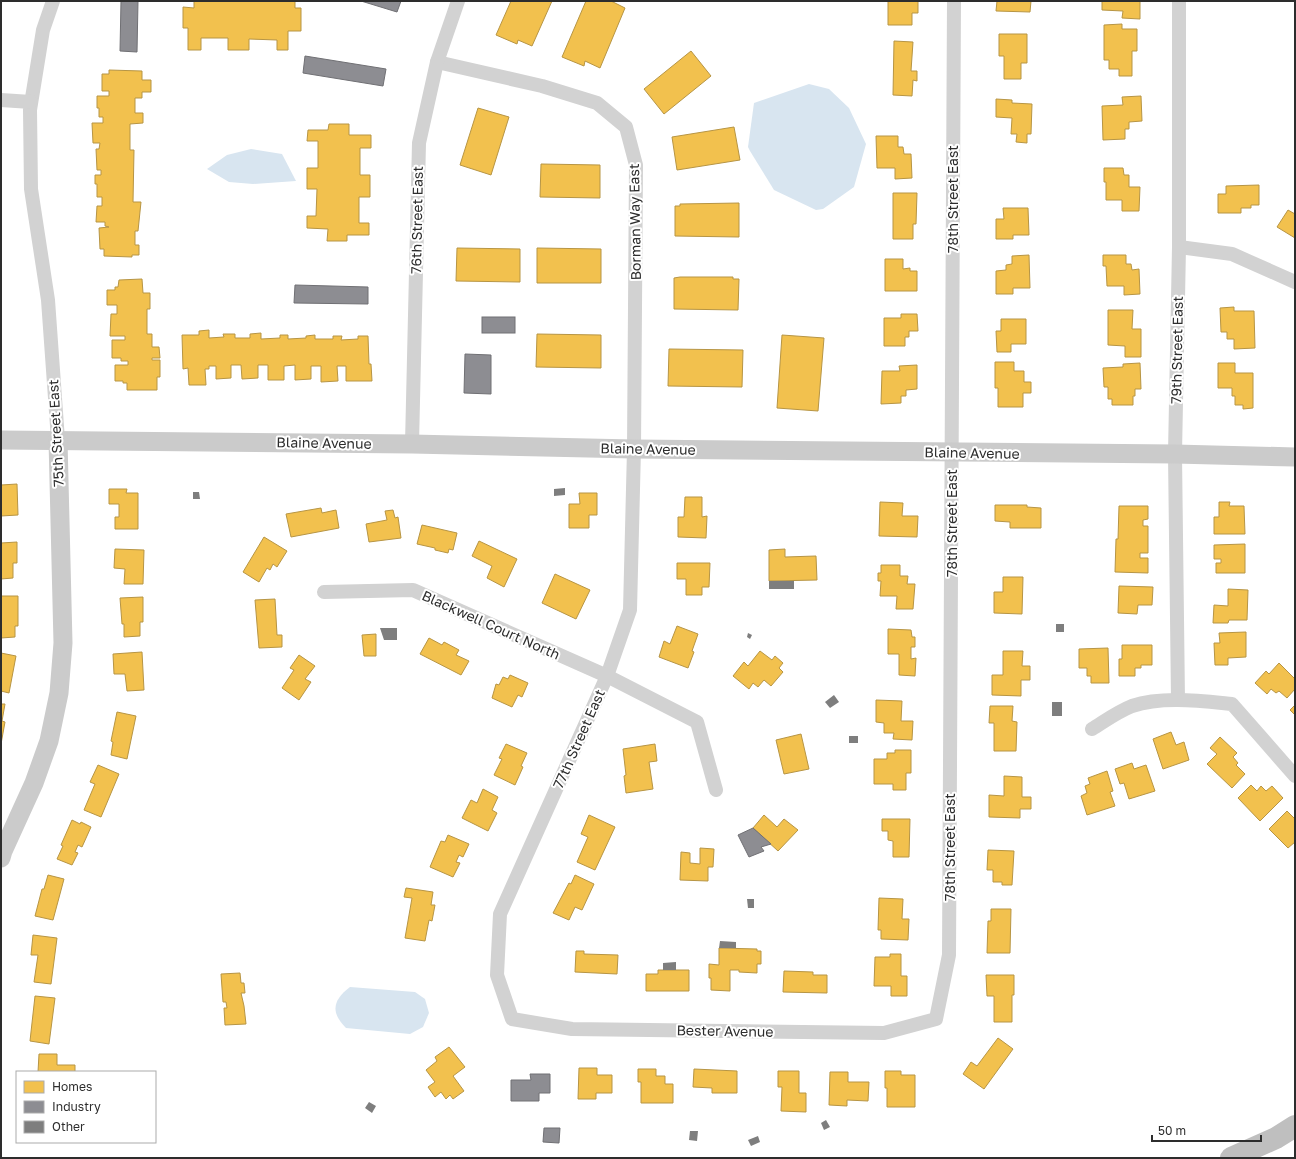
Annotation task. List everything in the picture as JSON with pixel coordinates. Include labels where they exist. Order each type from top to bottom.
[{"type":"highway","points":[[1230,1158],[1276,1138],[1295,1126]]},
{"type":"street","name":"75th Street East","points":[[2,853],[34,783],[46,748],[59,694],[63,643],[58,440],[48,300],[31,189],[30,110],[43,30],[53,1]]},
{"type":"street","name":"76th Street East","points":[[412,444],[418,143],[437,62],[458,1]]},
{"type":"street","name":"78th Street East","points":[[936,1019],[949,955],[954,1]]},
{"type":"street","name":"79th Street East","points":[[1178,700],[1175,454],[1179,247],[1179,1]]},
{"type":"street","name":"Borman Way East","points":[[437,62],[542,86],[597,103],[626,127],[636,166],[634,449]]},
{"type":"street","points":[[1,100],[32,102]]},
{"type":"street","points":[[1179,247],[1232,254],[1295,282]]},
{"type":"street","name":"Blaine Avenue","points":[[1,440],[412,444],[634,449],[952,453],[1175,454],[1295,457]]},
{"type":"street","name":"77th Street East","points":[[512,1019],[497,975],[500,914],[607,676],[630,610],[634,449]]},
{"type":"street","name":"Blackwell Court North","points":[[324,592],[413,590],[607,676],[696,722],[716,790]]},
{"type":"street","points":[[1092,729],[1125,709],[1146,703],[1178,700],[1232,704],[1295,776]]},
{"type":"street","name":"Bester Avenue","points":[[512,1019],[572,1029],[884,1033],[936,1019]]},
{"type":"shaded area","points":[[809,84],[829,89],[849,108],[866,144],[854,187],[823,209],[816,210],[774,190],[748,147],[754,103]]},
{"type":"shaded area","points":[[251,149],[282,154],[296,181],[253,184],[229,182],[207,169],[227,155]]},
{"type":"shaded area","points":[[350,987],[415,992],[425,999],[429,1013],[423,1027],[410,1034],[346,1028],[337,1017],[336,1006],[337,1001]]},
{"type":"building: Homes","points":[[194,1],[295,1],[295,8],[301,8],[301,31],[288,31],[288,50],[277,50],[277,40],[249,39],[249,50],[228,50],[228,38],[201,38],[201,50],[188,50],[188,28],[183,28],[183,7],[194,8]]},
{"type":"building: Homes","points":[[511,1],[552,1],[532,46],[518,40],[517,44],[496,35]]},
{"type":"building: Homes","points":[[586,1],[611,1],[625,8],[600,68],[585,61],[584,66],[562,57]]},
{"type":"building: Homes","points":[[888,1],[918,1],[918,13],[912,13],[912,25],[888,25]]},
{"type":"building: Homes","points":[[997,1],[1031,1],[1030,12],[996,11]]},
{"type":"building: Homes","points":[[1102,1],[1140,1],[1140,19],[1122,18],[1123,11],[1102,10]]},
{"type":"building: Homes","points":[[1122,24],[1122,29],[1137,29],[1137,51],[1132,51],[1132,76],[1119,76],[1119,69],[1109,69],[1109,60],[1104,60],[1104,25]]},
{"type":"building: Homes","points":[[999,34],[1027,34],[1027,63],[1021,63],[1021,79],[1004,79],[1004,56],[999,56]]},
{"type":"building: Homes","points":[[894,41],[913,42],[911,71],[917,71],[917,81],[913,80],[912,96],[893,95]]},
{"type":"building: Homes","points":[[691,51],[711,76],[664,114],[644,89]]},
{"type":"building: Homes","points":[[109,70],[142,71],[142,80],[151,80],[151,92],[142,92],[142,98],[135,98],[135,113],[143,113],[143,123],[130,124],[130,150],[134,150],[133,202],[141,202],[138,231],[135,231],[135,245],[139,245],[139,255],[132,255],[132,257],[104,256],[104,249],[100,249],[99,228],[109,227],[105,226],[105,222],[96,222],[97,206],[102,206],[102,197],[97,197],[97,184],[95,184],[95,175],[101,175],[101,170],[97,170],[96,149],[99,149],[100,143],[93,143],[92,123],[103,123],[103,117],[99,117],[99,108],[97,108],[97,96],[109,96],[109,91],[102,91],[102,74],[109,74]]},
{"type":"building: Homes","points":[[1141,96],[1142,121],[1129,122],[1129,129],[1125,129],[1125,139],[1103,140],[1102,106],[1123,105],[1122,97]]},
{"type":"building: Homes","points":[[996,99],[1012,100],[1012,103],[1032,104],[1031,134],[1027,134],[1027,143],[1016,142],[1017,134],[1011,134],[1012,118],[996,117]]},
{"type":"building: Homes","points":[[478,108],[509,117],[491,175],[460,165]]},
{"type":"building: Homes","points":[[329,124],[349,124],[349,135],[371,135],[371,148],[360,148],[360,175],[370,175],[370,197],[359,197],[359,223],[369,223],[369,235],[347,235],[347,241],[327,241],[328,229],[307,228],[307,216],[316,216],[317,189],[307,189],[307,168],[318,168],[318,141],[307,141],[308,130],[328,130]]},
{"type":"building: Homes","points":[[734,127],[740,160],[677,170],[672,137]]},
{"type":"building: Homes","points":[[876,136],[898,136],[898,147],[903,147],[904,154],[911,154],[912,178],[895,179],[895,168],[877,168]]},
{"type":"building: Homes","points":[[541,164],[600,165],[600,198],[540,197]]},
{"type":"building: Homes","points":[[1104,168],[1123,168],[1124,175],[1129,175],[1129,187],[1140,187],[1139,211],[1122,211],[1122,200],[1106,200]]},
{"type":"building: Homes","points":[[1259,185],[1259,205],[1251,205],[1251,208],[1241,208],[1241,213],[1218,213],[1218,194],[1226,194],[1226,186]]},
{"type":"building: Homes","points":[[893,193],[917,193],[916,224],[913,224],[913,239],[893,239]]},
{"type":"building: Homes","points":[[739,203],[739,237],[675,236],[675,206],[680,206],[680,204]]},
{"type":"building: Homes","points":[[1003,208],[1028,208],[1029,235],[1013,235],[1013,239],[996,239],[996,219],[1004,219]]},
{"type":"building: Homes","points":[[1288,210],[1295,214],[1295,238],[1277,227]]},
{"type":"building: Homes","points":[[457,248],[520,249],[520,282],[456,281]]},
{"type":"building: Homes","points":[[537,248],[601,249],[601,283],[537,283]]},
{"type":"building: Homes","points":[[1029,255],[1030,288],[1013,288],[1013,294],[996,294],[996,271],[1006,270],[1006,265],[1012,264],[1012,256]]},
{"type":"building: Homes","points":[[1103,255],[1126,255],[1126,264],[1131,264],[1132,270],[1139,269],[1140,294],[1124,295],[1124,286],[1107,286],[1106,266],[1103,266]]},
{"type":"building: Homes","points":[[885,259],[903,259],[903,269],[910,268],[910,271],[917,271],[917,291],[885,291]]},
{"type":"building: Homes","points":[[733,277],[733,279],[739,279],[738,310],[674,309],[674,278]]},
{"type":"building: Homes","points":[[142,279],[143,293],[150,293],[150,309],[147,309],[147,334],[152,334],[152,347],[159,347],[160,358],[152,358],[152,360],[160,360],[160,377],[157,377],[157,390],[127,390],[127,383],[123,383],[123,381],[115,381],[115,365],[128,365],[128,361],[121,361],[121,358],[112,358],[112,340],[125,340],[125,336],[110,336],[111,314],[117,314],[117,305],[107,305],[107,290],[115,290],[115,287],[118,287],[119,280]]},
{"type":"building: Homes","points":[[1234,307],[1234,311],[1254,311],[1255,348],[1234,349],[1234,339],[1227,339],[1227,332],[1221,332],[1220,308]]},
{"type":"building: Homes","points":[[1108,310],[1133,310],[1132,329],[1141,329],[1141,357],[1125,357],[1125,346],[1108,345]]},
{"type":"building: Homes","points":[[901,314],[917,314],[918,331],[909,331],[909,337],[905,337],[905,346],[884,346],[884,318],[901,318]]},
{"type":"building: Homes","points":[[1001,319],[1026,319],[1026,344],[1011,344],[1011,352],[997,352],[996,331],[1001,331]]},
{"type":"building: Homes","points":[[209,330],[209,338],[224,337],[223,334],[235,334],[235,338],[250,338],[250,334],[261,333],[261,339],[280,338],[280,335],[288,335],[288,339],[306,338],[306,336],[315,335],[315,339],[333,339],[333,336],[342,336],[341,340],[358,339],[358,336],[368,336],[369,364],[371,364],[372,381],[346,381],[346,366],[337,366],[338,381],[321,382],[321,366],[311,366],[311,379],[295,380],[295,365],[284,366],[284,380],[268,380],[268,365],[258,365],[258,378],[242,379],[241,365],[231,365],[231,378],[216,379],[216,366],[209,366],[209,369],[205,369],[206,385],[189,385],[188,368],[183,369],[182,335],[199,335],[199,331]]},
{"type":"building: Homes","points":[[537,334],[601,335],[601,368],[536,367]]},
{"type":"building: Homes","points":[[782,335],[824,338],[818,411],[777,408]]},
{"type":"building: Homes","points":[[669,349],[743,350],[742,387],[668,386]]},
{"type":"building: Homes","points":[[995,362],[1014,362],[1014,371],[1024,371],[1024,382],[1031,382],[1031,393],[1023,393],[1023,407],[998,407],[998,388],[995,388]]},
{"type":"building: Homes","points":[[1140,363],[1141,389],[1135,389],[1133,405],[1112,405],[1112,399],[1108,399],[1108,387],[1104,387],[1103,368],[1123,367],[1123,364]]},
{"type":"building: Homes","points":[[1218,363],[1235,363],[1235,373],[1253,373],[1253,408],[1243,409],[1243,405],[1235,405],[1235,396],[1232,396],[1232,388],[1218,388]]},
{"type":"building: Homes","points":[[917,365],[917,389],[906,390],[906,396],[901,396],[901,403],[881,404],[882,371],[900,371],[899,366]]},
{"type":"building: Homes","points":[[17,484],[18,515],[1,516],[1,485]]},
{"type":"building: Homes","points":[[109,489],[127,489],[126,493],[138,493],[138,529],[115,529],[115,517],[119,517],[119,504],[109,504]]},
{"type":"building: Homes","points":[[579,493],[597,493],[597,515],[589,515],[589,528],[569,528],[569,504],[580,504]]},
{"type":"building: Homes","points":[[685,497],[702,497],[702,517],[707,516],[706,538],[678,537],[678,517],[684,517]]},
{"type":"building: Homes","points":[[880,502],[903,503],[902,516],[918,516],[917,537],[879,536]]},
{"type":"building: Homes","points":[[1219,502],[1230,502],[1229,506],[1244,506],[1245,534],[1214,534],[1214,517],[1219,517]]},
{"type":"building: Homes","points":[[995,505],[1027,505],[1027,507],[1041,508],[1041,528],[1010,528],[1010,522],[995,521]]},
{"type":"building: Homes","points":[[1119,506],[1148,506],[1148,519],[1143,520],[1143,526],[1148,526],[1148,553],[1140,553],[1140,558],[1148,558],[1148,573],[1115,572]]},
{"type":"building: Homes","points":[[321,508],[322,513],[336,510],[339,528],[291,537],[286,514]]},
{"type":"building: Homes","points":[[393,510],[395,518],[398,517],[401,538],[369,542],[366,524],[387,520],[385,511]]},
{"type":"building: Homes","points":[[422,525],[457,533],[453,550],[449,549],[448,553],[417,544]]},
{"type":"building: Homes","points":[[264,537],[287,551],[277,567],[273,564],[270,570],[267,568],[259,582],[243,572]]},
{"type":"building: Homes","points":[[479,541],[517,559],[504,587],[487,578],[492,566],[472,556]]},
{"type":"building: Homes","points":[[17,542],[17,563],[13,563],[13,578],[1,579],[1,543]]},
{"type":"building: Homes","points":[[1245,544],[1245,573],[1216,573],[1216,563],[1221,563],[1221,559],[1214,559],[1214,545]]},
{"type":"building: Homes","points":[[115,549],[144,550],[143,584],[124,584],[125,569],[114,568]]},
{"type":"building: Homes","points":[[785,549],[785,557],[816,556],[817,580],[769,581],[769,550]]},
{"type":"building: Homes","points":[[677,563],[710,563],[709,587],[702,587],[702,595],[686,595],[686,579],[677,579]]},
{"type":"building: Homes","points":[[881,565],[900,565],[900,576],[908,576],[907,584],[915,584],[913,609],[896,609],[897,596],[880,596],[881,581],[878,581],[878,573],[881,573]]},
{"type":"building: Homes","points":[[555,574],[590,590],[576,619],[542,603]]},
{"type":"building: Homes","points":[[1003,577],[1023,577],[1022,614],[994,613],[994,592],[1003,592]]},
{"type":"building: Homes","points":[[1119,586],[1153,587],[1152,605],[1138,605],[1137,614],[1118,613]]},
{"type":"building: Homes","points":[[1228,589],[1248,590],[1247,620],[1229,620],[1228,623],[1213,623],[1214,605],[1228,606]]},
{"type":"building: Homes","points":[[1,596],[18,596],[18,626],[15,626],[15,637],[1,638]]},
{"type":"building: Homes","points":[[143,597],[143,622],[140,622],[140,636],[124,637],[124,624],[122,624],[120,598]]},
{"type":"building: Homes","points":[[275,599],[277,635],[282,635],[282,647],[259,648],[255,600]]},
{"type":"building: Homes","points":[[677,626],[698,634],[692,651],[694,652],[688,668],[659,657],[664,641],[670,644]]},
{"type":"building: Homes","points":[[888,629],[911,630],[912,637],[915,637],[915,647],[911,647],[911,659],[916,658],[915,676],[899,675],[899,654],[888,654]]},
{"type":"building: Homes","points":[[1246,632],[1246,657],[1228,658],[1228,665],[1215,665],[1214,643],[1220,643],[1219,633]]},
{"type":"building: Homes","points":[[376,634],[376,656],[364,656],[362,635]]},
{"type":"building: Homes","points":[[429,638],[442,645],[444,642],[459,650],[456,655],[469,661],[461,675],[420,654]]},
{"type":"building: Homes","points":[[1122,645],[1152,645],[1152,665],[1141,665],[1141,668],[1135,668],[1135,676],[1119,676],[1119,659],[1122,659]]},
{"type":"building: Homes","points":[[1108,648],[1109,683],[1091,683],[1091,676],[1087,676],[1087,668],[1079,668],[1079,649]]},
{"type":"building: Homes","points":[[760,651],[772,660],[775,656],[783,663],[779,668],[783,672],[771,686],[764,680],[758,687],[753,683],[749,689],[733,676],[744,662],[748,666]]},
{"type":"building: Homes","points":[[1003,651],[1023,651],[1022,666],[1030,666],[1030,680],[1021,680],[1021,696],[992,695],[992,675],[1003,675]]},
{"type":"building: Homes","points":[[142,652],[144,690],[127,691],[125,674],[114,674],[113,654]]},
{"type":"building: Homes","points":[[1,653],[16,656],[9,693],[1,691]]},
{"type":"building: Homes","points":[[299,655],[315,666],[305,679],[311,682],[299,700],[282,688],[294,670],[290,668]]},
{"type":"building: Homes","points":[[1279,663],[1295,679],[1295,689],[1287,698],[1279,691],[1276,693],[1271,689],[1267,694],[1255,683],[1266,671],[1269,674]]},
{"type":"building: Homes","points":[[510,675],[528,683],[522,697],[518,695],[512,707],[492,698],[496,684],[499,685],[503,677],[508,679]]},
{"type":"building: Homes","points":[[876,700],[902,701],[901,721],[913,721],[912,740],[893,739],[894,733],[884,733],[884,723],[876,722]]},
{"type":"building: Homes","points":[[1,704],[5,704],[2,721],[5,722],[1,744]]},
{"type":"building: Homes","points":[[1295,705],[1295,715],[1290,710]]},
{"type":"building: Homes","points":[[990,706],[1013,706],[1012,721],[1017,722],[1016,751],[994,751],[994,723],[989,723]]},
{"type":"building: Homes","points":[[117,712],[136,716],[127,759],[111,755],[113,742],[111,741]]},
{"type":"building: Homes","points":[[1171,732],[1176,745],[1184,742],[1189,760],[1163,769],[1153,739]]},
{"type":"building: Homes","points":[[801,734],[809,769],[784,774],[776,740]]},
{"type":"building: Homes","points":[[1220,737],[1237,753],[1233,757],[1238,763],[1236,765],[1245,774],[1232,788],[1207,764],[1217,754],[1210,748]]},
{"type":"building: Homes","points":[[506,744],[527,753],[515,785],[494,775],[502,759],[499,758]]},
{"type":"building: Homes","points":[[655,744],[657,761],[649,762],[653,789],[626,793],[624,776],[626,775],[623,749]]},
{"type":"building: Homes","points":[[895,750],[911,750],[911,773],[906,773],[906,790],[893,790],[893,784],[874,784],[874,759],[887,759],[887,753],[895,753]]},
{"type":"building: Homes","points":[[1132,763],[1134,769],[1146,765],[1155,791],[1129,799],[1124,783],[1120,784],[1115,769]]},
{"type":"building: Homes","points":[[98,765],[119,774],[101,817],[84,810],[95,784],[90,782]]},
{"type":"building: Homes","points":[[1107,771],[1113,791],[1110,792],[1115,806],[1087,815],[1081,796],[1087,793],[1085,786],[1090,784],[1088,778]]},
{"type":"building: Homes","points":[[1004,776],[1022,777],[1022,797],[1031,797],[1031,809],[1020,809],[1020,818],[989,817],[989,795],[1004,796]]},
{"type":"building: Homes","points":[[1251,785],[1257,791],[1261,786],[1266,791],[1272,786],[1283,798],[1260,821],[1238,798]]},
{"type":"building: Homes","points":[[483,789],[498,797],[492,810],[497,813],[488,831],[462,818],[471,800],[477,803]]},
{"type":"building: Homes","points":[[1287,811],[1295,819],[1295,842],[1288,848],[1269,829]]},
{"type":"building: Homes","points":[[589,815],[615,827],[595,870],[577,862],[588,837],[581,834]]},
{"type":"building: Homes","points":[[764,815],[777,827],[784,819],[798,830],[778,851],[753,828]]},
{"type":"building: Homes","points":[[882,819],[910,819],[909,857],[893,857],[893,841],[888,840],[888,831],[882,831]]},
{"type":"building: Homes","points":[[72,820],[80,824],[81,822],[91,827],[82,847],[78,845],[75,852],[78,853],[72,865],[57,859],[63,846],[61,845]]},
{"type":"building: Homes","points":[[448,835],[469,844],[463,857],[459,855],[456,862],[460,863],[453,877],[430,867],[441,841],[445,842]]},
{"type":"building: Homes","points":[[700,848],[714,849],[713,867],[708,867],[708,881],[680,880],[681,852],[690,853],[690,863],[700,864]]},
{"type":"building: Homes","points":[[988,850],[1014,851],[1012,885],[1002,885],[1002,882],[993,882],[993,870],[987,870]]},
{"type":"building: Homes","points":[[48,875],[64,879],[53,920],[35,916],[42,889],[44,889]]},
{"type":"building: Homes","points":[[575,875],[594,884],[582,910],[575,907],[569,920],[553,913]]},
{"type":"building: Homes","points":[[406,888],[433,892],[431,905],[435,905],[432,921],[429,920],[425,941],[405,938],[412,898],[404,897]]},
{"type":"building: Homes","points":[[879,898],[903,899],[902,919],[909,919],[908,940],[881,939],[881,930],[878,930]]},
{"type":"building: Homes","points":[[991,909],[1011,909],[1010,953],[987,953],[988,921],[991,921]]},
{"type":"building: Homes","points":[[33,935],[57,938],[51,984],[34,982],[38,955],[31,955]]},
{"type":"building: Homes","points":[[719,948],[757,949],[757,951],[761,951],[761,964],[757,964],[757,973],[730,970],[730,991],[711,990],[709,964],[719,965]]},
{"type":"building: Homes","points":[[576,951],[584,951],[584,954],[618,955],[617,974],[575,972]]},
{"type":"building: Homes","points":[[890,954],[901,954],[901,976],[907,976],[907,996],[891,996],[891,986],[874,986],[875,957],[890,957]]},
{"type":"building: Homes","points":[[658,970],[689,970],[689,991],[646,991],[646,974],[658,974]]},
{"type":"building: Homes","points":[[784,971],[813,972],[813,975],[827,975],[827,993],[783,992]]},
{"type":"building: Homes","points":[[240,973],[241,983],[244,983],[245,993],[241,993],[246,1024],[225,1025],[224,1008],[227,1008],[226,1002],[223,1002],[221,974]]},
{"type":"building: Homes","points":[[986,975],[1014,975],[1012,1022],[994,1022],[994,996],[987,996]]},
{"type":"building: Homes","points":[[35,996],[55,998],[49,1044],[30,1041]]},
{"type":"building: Homes","points":[[998,1038],[1013,1049],[984,1089],[963,1074],[971,1062],[977,1066]]},
{"type":"building: Homes","points":[[449,1047],[465,1067],[453,1076],[464,1091],[453,1099],[450,1095],[446,1099],[441,1092],[435,1097],[428,1087],[435,1082],[426,1070],[437,1061],[435,1057]]},
{"type":"building: Homes","points":[[39,1054],[57,1054],[57,1065],[75,1065],[75,1071],[38,1071]]},
{"type":"building: Homes","points":[[579,1068],[597,1068],[597,1075],[612,1075],[612,1093],[596,1093],[596,1099],[578,1099]]},
{"type":"building: Homes","points":[[638,1069],[656,1069],[656,1076],[665,1076],[665,1084],[673,1084],[673,1103],[641,1103],[641,1082],[638,1082]]},
{"type":"building: Homes","points":[[694,1069],[737,1071],[737,1093],[712,1093],[712,1088],[693,1087]]},
{"type":"building: Homes","points":[[778,1071],[799,1071],[799,1093],[806,1093],[806,1112],[781,1111],[782,1087],[778,1087]]},
{"type":"building: Homes","points":[[885,1071],[901,1071],[901,1075],[915,1075],[915,1107],[887,1107]]},
{"type":"building: Homes","points":[[830,1072],[848,1072],[848,1082],[869,1082],[868,1101],[847,1100],[847,1106],[829,1105]]},
{"type":"building: Industry","points":[[121,1],[138,1],[137,52],[120,51]]},
{"type":"building: Industry","points":[[361,1],[401,1],[397,12]]},
{"type":"building: Industry","points":[[305,56],[386,69],[383,86],[303,73]]},
{"type":"building: Industry","points":[[295,285],[368,287],[368,304],[294,303]]},
{"type":"building: Industry","points":[[482,317],[515,317],[515,333],[482,333]]},
{"type":"building: Industry","points":[[465,354],[491,355],[491,394],[464,393]]},
{"type":"building: Industry","points":[[753,828],[771,844],[761,847],[764,851],[749,857],[738,835]]},
{"type":"building: Industry","points":[[530,1074],[550,1074],[550,1093],[539,1093],[539,1101],[511,1101],[511,1080],[531,1080]]},
{"type":"building: Industry","points":[[544,1128],[560,1128],[559,1143],[543,1142]]},
{"type":"building: Other","points":[[565,488],[565,495],[554,496],[554,489]]},
{"type":"building: Other","points":[[193,492],[199,492],[200,499],[193,499]]},
{"type":"building: Other","points":[[769,581],[794,581],[794,589],[769,589]]},
{"type":"building: Other","points":[[1056,624],[1064,624],[1064,632],[1056,632]]},
{"type":"building: Other","points":[[380,628],[397,628],[397,640],[384,640]]},
{"type":"building: Other","points":[[748,633],[752,635],[750,639],[747,637]]},
{"type":"building: Other","points":[[834,695],[839,702],[830,708],[825,702]]},
{"type":"building: Other","points":[[1052,702],[1062,702],[1062,716],[1052,716]]},
{"type":"building: Other","points":[[849,736],[858,736],[858,743],[849,743]]},
{"type":"building: Other","points":[[747,899],[754,899],[754,908],[748,908]]},
{"type":"building: Other","points":[[720,941],[736,942],[736,948],[719,948]]},
{"type":"building: Other","points":[[676,962],[676,970],[663,970],[663,963]]},
{"type":"building: Other","points":[[369,1102],[376,1106],[372,1113],[365,1108]]},
{"type":"building: Other","points":[[826,1120],[830,1127],[824,1130],[821,1123]]},
{"type":"building: Other","points":[[690,1131],[698,1131],[697,1141],[689,1140]]},
{"type":"building: Other","points":[[758,1136],[760,1142],[751,1146],[748,1140]]}]
